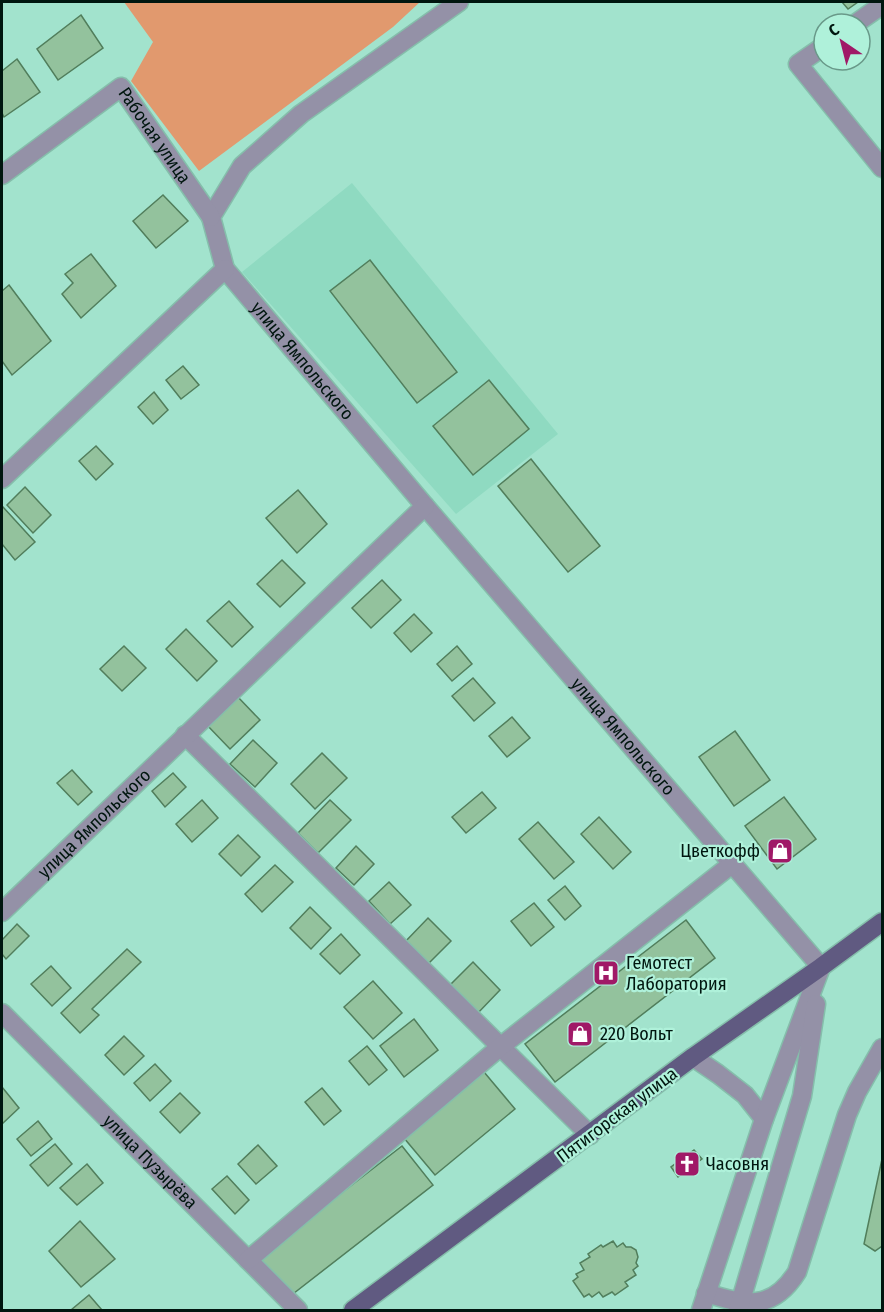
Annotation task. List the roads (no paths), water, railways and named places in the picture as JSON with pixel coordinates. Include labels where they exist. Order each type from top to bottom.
[{"type":"main road","name":"Пятигорская улица","points":[[353,1311],[693,1058],[882,922]]},
{"type":"street","points":[[2,479],[225,269],[211,217],[242,166],[301,114],[459,2]]},
{"type":"street","points":[[812,54],[798,64],[882,168]]},
{"type":"street","name":"Рабочая улица","points":[[2,175],[121,87],[211,217]]},
{"type":"street","name":"улица Ямпольского","points":[[225,269],[821,967]]},
{"type":"street","name":"улица Ямпольского","points":[[2,912],[425,506]]},
{"type":"street","points":[[185,735],[590,1135]]},
{"type":"street","points":[[248,1260],[500,1047],[732,864]]},
{"type":"street","points":[[700,1311],[764,1119],[821,967]]},
{"type":"street","points":[[739,1307],[802,1096],[821,967]]},
{"type":"street","name":"улица Пузырёва","points":[[2,1013],[298,1311]]},
{"type":"street","points":[[706,1293],[739,1307],[762,1303],[791,1283],[797,1272],[847,1115],[882,1048]]},
{"type":"street","points":[[693,1058],[745,1095],[764,1119]]},
{"type":"place","name":"Цветкофф","points":[[780,851]]},
{"type":"place","name":"Гемотест Лаборатория","points":[[606,973]]},
{"type":"place","name":"220 Вольт","points":[[580,1034]]},
{"type":"place","name":"Часовня","points":[[687,1164]]}]
